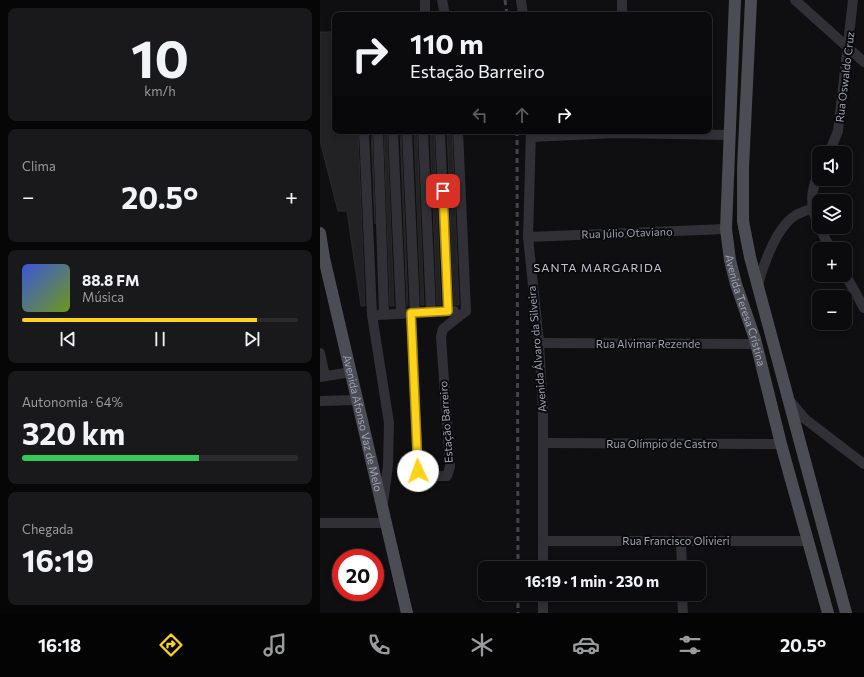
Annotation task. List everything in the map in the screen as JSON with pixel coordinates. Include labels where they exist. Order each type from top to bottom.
[{"type":"main road","name":"Avenida Teresa Cristina","points":[[735,0],[726,229],[730,260],[736,284],[756,344],[781,444],[828,613]]},
{"type":"main road","name":"Avenida Teresa Cristina","points":[[751,0],[743,168],[743,221],[758,285],[846,613]]},
{"type":"main road","name":"Avenida Afonso Vaz de Melo","points":[[320,233],[322,258],[351,372],[407,613]]},
{"type":"street","points":[[424,0],[425,12]]},
{"type":"street","points":[[442,0],[444,12]]},
{"type":"street","points":[[521,0],[523,12]]},
{"type":"street","points":[[622,0],[622,12]]},
{"type":"street","points":[[795,0],[864,62]]},
{"type":"street","name":"Rua Oswaldo Cruz","points":[[832,146],[838,131],[849,48],[853,0]]},
{"type":"street","points":[[364,134],[372,315],[389,423],[388,465],[382,509]]},
{"type":"street","points":[[378,134],[384,314]]},
{"type":"street","name":"Estação Barreiro","points":[[393,134],[409,313],[418,471],[425,476],[446,476],[450,467],[441,337],[443,329],[466,310]]},
{"type":"street","name":"Estação Barreiro","points":[[407,134],[409,313]]},
{"type":"street","points":[[423,134],[431,312]]},
{"type":"street","points":[[440,134],[448,311]]},
{"type":"street","points":[[372,315],[466,310],[458,134]]},
{"type":"street","name":"Avenida Álvaro da Silveira","points":[[531,134],[528,237],[539,343],[544,443],[543,561]]},
{"type":"street","points":[[692,134],[730,135]]},
{"type":"street","points":[[758,285],[771,251],[784,226],[796,215],[812,209]]},
{"type":"street","name":"Rua Júlio Otaviano","points":[[528,237],[726,229]]},
{"type":"street","points":[[849,282],[864,308]]},
{"type":"street","name":"Rua Alvimar Rezende","points":[[539,343],[756,344]]},
{"type":"street","points":[[320,353],[322,376],[351,372]]},
{"type":"street","points":[[788,399],[805,419],[864,464]]},
{"type":"street","points":[[320,401],[357,400]]},
{"type":"street","name":"Rua Olímpio de Castro","points":[[544,443],[781,444]]},
{"type":"street","points":[[320,523],[385,523]]},
{"type":"street","name":"Rua Francisco Olivieri","points":[[543,541],[809,541]]},
{"type":"street","points":[[682,542],[682,561]]},
{"type":"street","points":[[543,601],[543,613]]},
{"type":"street","points":[[682,601],[683,613]]},
{"type":"building","points":[[320,32],[332,32],[332,134],[358,134],[365,306],[361,306],[347,211],[338,211],[320,141]]},
{"type":"building","points":[[371,134],[372,134],[375,224]]},
{"type":"building","points":[[384,134],[387,134],[394,306],[390,306]]},
{"type":"building","points":[[400,134],[408,306],[407,306]]},
{"type":"building","points":[[414,134],[417,134],[424,305],[421,305]]},
{"type":"building","points":[[430,134],[434,134],[441,305],[437,305]]},
{"type":"building","points":[[447,134],[452,134],[459,305],[454,305]]},
{"type":"railway","points":[[505,0],[507,12]]},
{"type":"railway","points":[[517,134],[518,561]]},
{"type":"railway","points":[[518,601],[518,613]]},
{"type":"district","name":"SANTA MARGARIDA","points":[[598,268]]},
{"type":"route","points":[[418,471],[411,313],[448,311],[443,191]]}]
